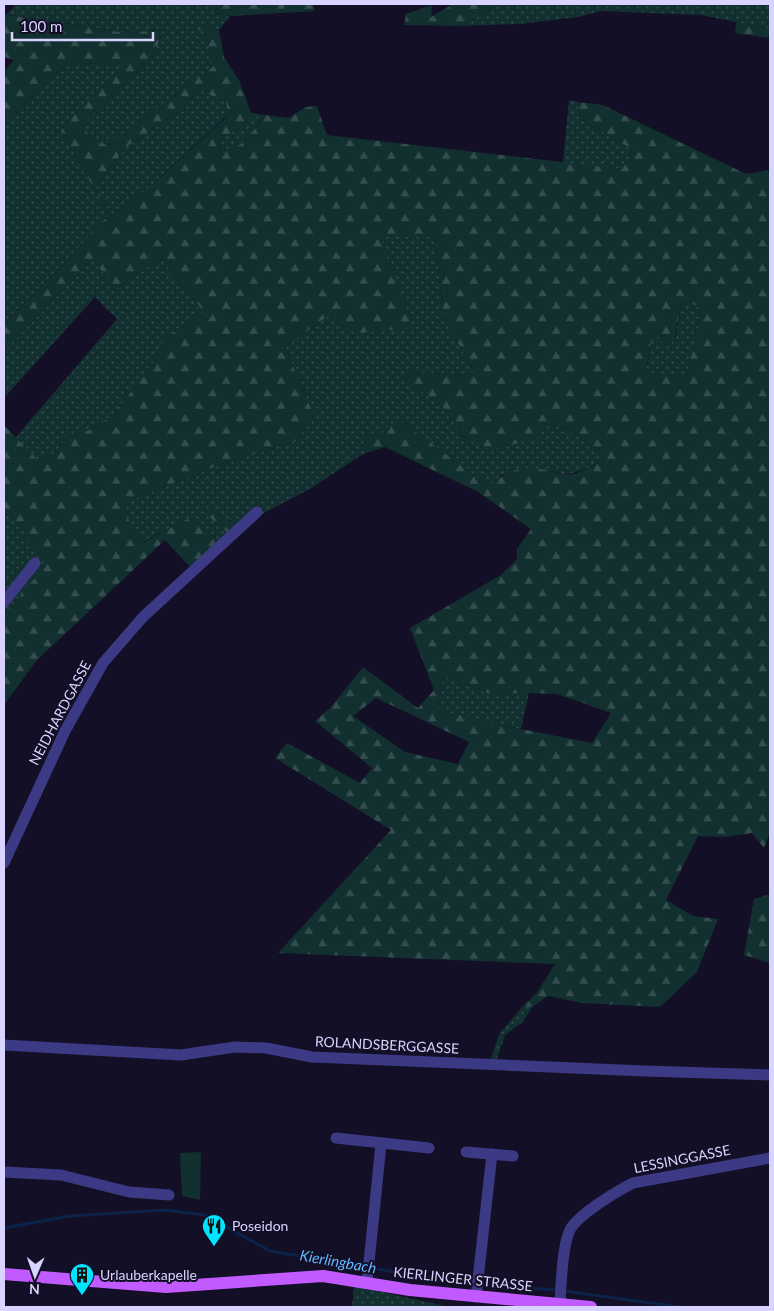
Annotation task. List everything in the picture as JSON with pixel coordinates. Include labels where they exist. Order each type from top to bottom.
[{"type":"main road","name":"KIERLINGER STRASSE","points":[[4,1274],[166,1287],[323,1276],[367,1279],[410,1290],[476,1290],[561,1296],[591,1307]]},
{"type":"street","name":"NEIDHARDGASSE","points":[[4,863],[65,732],[103,663],[142,617],[257,512]]},
{"type":"street","points":[[4,602],[35,564]]},
{"type":"street","name":"ROLANDSBERGGASSE","points":[[4,1045],[181,1055],[235,1047],[266,1048],[312,1057],[770,1075]]},
{"type":"street","points":[[336,1138],[429,1148]]},
{"type":"street","points":[[367,1279],[381,1144]]},
{"type":"street","points":[[466,1152],[513,1156]]},
{"type":"street","points":[[476,1290],[492,1154]]},
{"type":"street","name":"LESSINGGASSE","points":[[561,1296],[563,1259],[570,1230],[578,1220],[622,1188],[633,1183],[770,1158]]},
{"type":"street","points":[[4,1172],[61,1175],[130,1192],[169,1195]]},
{"type":"green space","points":[[16,4],[198,4],[203,6],[217,4],[216,13],[230,16],[219,30],[204,25],[196,27],[207,35],[213,67],[108,145],[90,139],[83,122],[155,54],[162,30],[126,33],[7,14]]},
{"type":"green space","points":[[217,4],[313,4],[315,11],[230,16],[216,13]]},
{"type":"green space","points":[[453,4],[501,4],[460,26],[404,25],[406,14],[432,5],[431,17]]},
{"type":"green space","points":[[501,4],[770,4],[770,29],[701,15],[601,11],[578,17],[520,24],[460,26]]},
{"type":"green space","points":[[4,14],[126,33],[162,30],[155,54],[83,122],[90,139],[107,145],[213,67],[207,35],[195,27],[204,25],[219,30],[224,57],[239,80],[251,113],[240,128],[223,137],[219,147],[225,151],[241,144],[260,123],[258,114],[288,118],[306,107],[317,106],[327,135],[622,169],[630,159],[632,149],[580,119],[578,102],[603,105],[746,174],[770,170],[770,833],[764,848],[752,833],[725,837],[698,836],[666,900],[693,916],[718,919],[697,972],[660,1007],[582,1003],[548,996],[532,1007],[523,1006],[536,994],[555,964],[278,953],[391,830],[275,758],[287,743],[360,783],[372,768],[315,721],[330,708],[363,667],[418,708],[434,690],[410,628],[501,575],[517,559],[517,549],[531,529],[478,492],[385,447],[363,454],[366,434],[378,436],[398,419],[489,486],[504,475],[525,468],[571,475],[603,460],[603,453],[567,429],[546,424],[538,438],[492,450],[465,439],[444,408],[404,378],[406,372],[469,375],[474,372],[443,316],[435,237],[381,237],[413,328],[356,333],[328,316],[285,347],[314,416],[296,441],[222,464],[118,505],[144,542],[189,518],[220,541],[229,534],[205,513],[208,508],[225,519],[247,528],[191,568],[165,540],[37,660],[4,705],[4,614],[47,564],[4,506],[4,425],[37,459],[54,454],[67,437],[93,429],[115,413],[157,358],[164,339],[204,312],[160,258],[117,288],[92,260],[4,351],[4,323],[51,277],[107,217],[105,208],[61,130],[124,63],[67,64],[4,121],[4,71],[14,60],[4,57]],"holes":[[[201,91],[226,102],[228,116],[147,189],[111,216],[96,187],[126,147],[179,112]],[[687,302],[700,307],[697,340],[686,378],[646,372],[651,342],[662,334],[662,346],[675,341],[681,305]],[[444,676],[490,694],[557,694],[611,713],[592,743],[437,710]],[[376,698],[469,742],[458,764],[405,752],[353,716]]]},
{"type":"green space","points":[[736,22],[770,29],[770,38],[735,33]]},
{"type":"green space","points":[[125,63],[61,130],[105,208],[107,217],[51,277],[4,323],[4,121],[67,64]]},
{"type":"green space","points":[[201,90],[226,102],[228,115],[147,189],[111,216],[96,187],[126,147],[179,112]]},
{"type":"green space","points":[[569,100],[578,102],[580,119],[632,149],[630,159],[622,169],[563,163]]},
{"type":"green space","points":[[251,113],[258,114],[260,123],[241,144],[225,151],[219,147],[223,137],[240,128]]},
{"type":"green space","points":[[381,237],[435,237],[443,316],[474,372],[469,375],[407,372],[404,378],[444,408],[465,439],[546,424],[567,429],[603,453],[603,460],[586,469],[566,475],[552,471],[502,475],[489,486],[398,419],[378,436],[366,434],[363,454],[310,489],[264,513],[247,528],[225,519],[208,508],[230,534],[220,541],[189,518],[143,542],[118,505],[222,464],[296,441],[314,416],[285,347],[328,316],[356,333]]},
{"type":"green space","points":[[160,258],[204,312],[164,339],[157,358],[115,413],[93,429],[67,437],[54,454],[37,459],[16,437],[117,319],[95,297],[4,398],[4,351],[92,260],[117,288]]},
{"type":"green space","points":[[687,302],[700,307],[697,340],[686,378],[646,372],[651,342],[662,333],[662,346],[675,341],[681,305]]},
{"type":"green space","points":[[4,506],[48,564],[4,614]]},
{"type":"green space","points":[[444,676],[490,694],[529,693],[521,729],[437,710]]},
{"type":"green space","points":[[770,894],[770,963],[744,955],[754,899]]},
{"type":"green space","points":[[523,1006],[532,1007],[523,1022],[505,1035],[497,1059],[491,1059],[499,1034]]},
{"type":"green space","points":[[201,1152],[200,1200],[182,1196],[180,1153]]},
{"type":"green space","points":[[354,1286],[450,1307],[352,1307]]},
{"type":"waterway","name":"Kierlingbach","points":[[4,1228],[70,1216],[166,1210],[205,1215],[270,1251],[466,1284],[558,1290]]},
{"type":"waterway","name":"Kierlingbach","points":[[564,1291],[680,1307]]},
{"type":"place","name":"Poseidon","points":[[214,1247]]},
{"type":"place","name":"Urlauberkapelle","points":[[82,1296]]}]
